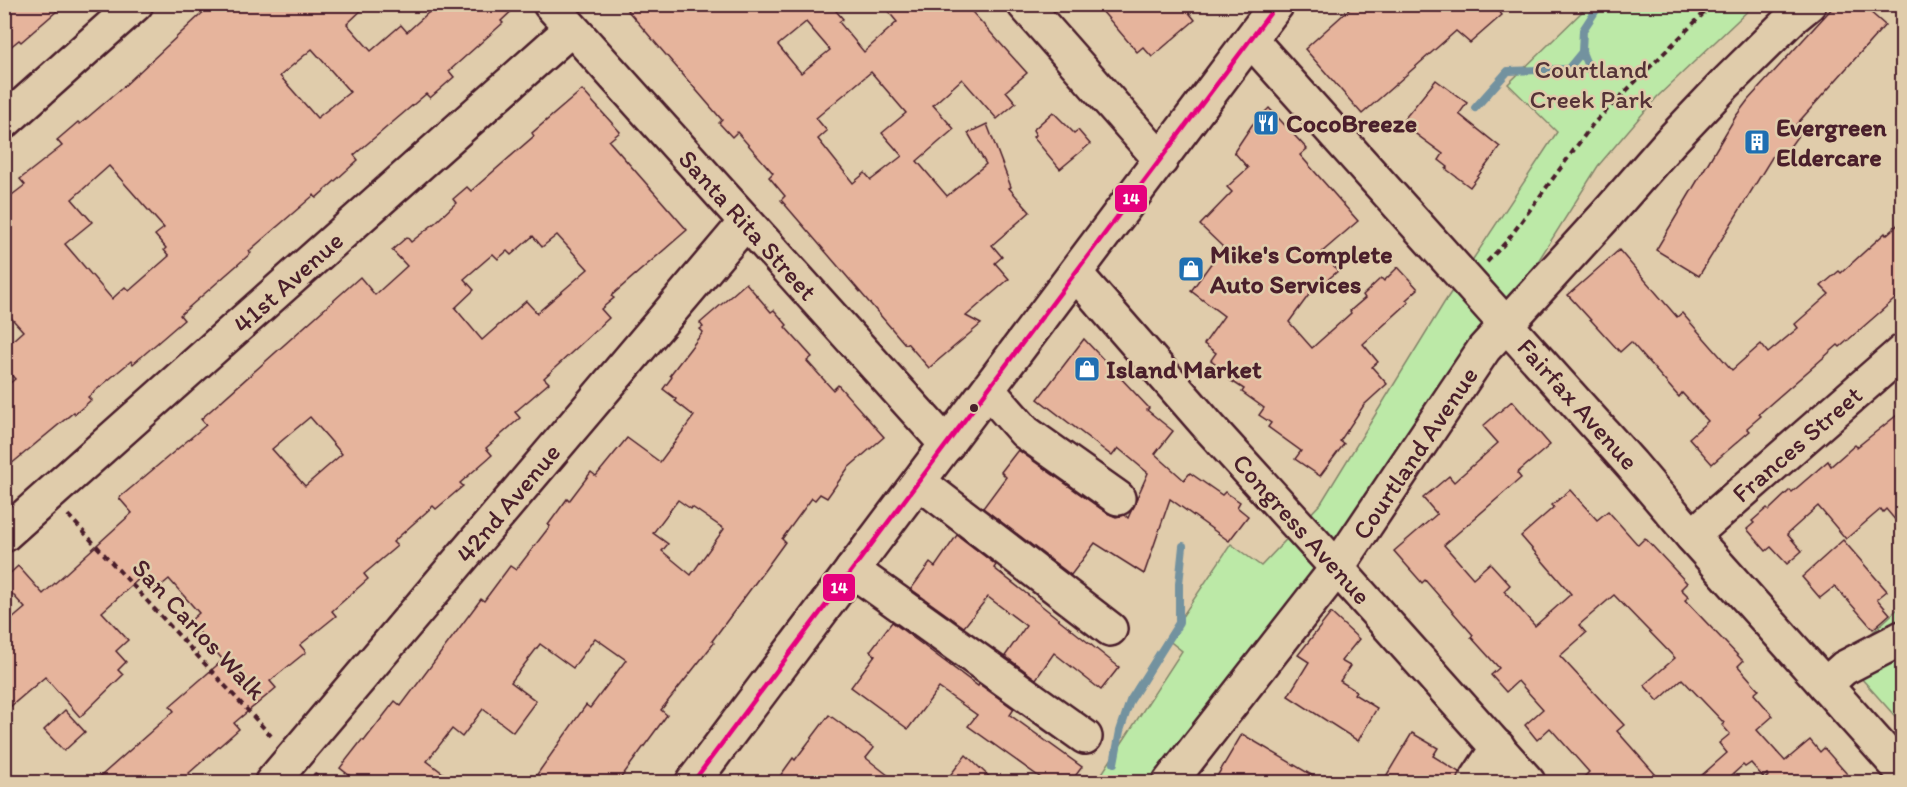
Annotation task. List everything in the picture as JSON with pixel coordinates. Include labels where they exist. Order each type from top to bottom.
[{"type":"street","points":[[4,122],[136,4]]},
{"type":"street","name":"Santa Rita Street","points":[[550,4],[745,223],[947,444]]},
{"type":"street","points":[[1024,4],[1161,160]]},
{"type":"street","points":[[693,783],[1277,4]]},
{"type":"street","name":"Courtland Avenue","points":[[1170,783],[1337,568],[1484,349],[1670,142],[1758,51],[1809,4]]},
{"type":"street","name":"41st Avenue","points":[[4,535],[571,29]]},
{"type":"street","name":"Fairfax Avenue","points":[[1251,40],[1902,771]]},
{"type":"street","name":"42nd Avenue","points":[[282,771],[745,223]]},
{"type":"street","name":"Congress Avenue","points":[[1076,274],[1210,428],[1528,783]]},
{"type":"street","name":"Frances Street","points":[[1692,536],[1902,352]]},
{"type":"street","points":[[988,390],[1025,432],[1118,498]]},
{"type":"street","points":[[919,482],[1110,629]]},
{"type":"street","points":[[852,570],[1085,737]]},
{"type":"street","points":[[1825,685],[1844,668],[1902,638]]},
{"type":"street","points":[[1475,783],[1497,747]]},
{"type":"path","points":[[1468,282],[1507,241],[1593,124],[1713,4]]},
{"type":"path","name":"San Carlos Walk","points":[[49,495],[282,771],[326,783]]},
{"type":"green space","name":"Courtland Creek Park","points":[[1589,5],[1754,5],[1657,97],[1598,166],[1518,293],[1361,521],[1154,782],[1104,782],[1099,778],[1182,651],[1167,639],[1231,544],[1261,566],[1321,503],[1444,303],[1557,132],[1508,84]]},
{"type":"green space","points":[[1902,605],[1902,724],[1844,659]]},
{"type":"building","points":[[4,4],[65,4],[21,42],[19,40],[4,52]]},
{"type":"building","points":[[212,4],[368,4],[347,24],[371,51],[401,25],[407,32],[438,4],[519,4],[501,21],[503,23],[449,71],[454,77],[430,98],[426,94],[354,155],[358,160],[316,198],[314,195],[249,251],[251,253],[180,315],[184,320],[133,364],[131,361],[88,397],[91,400],[75,414],[74,412],[4,470],[4,388],[15,379],[4,367],[4,348],[23,331],[4,310],[4,201],[25,185],[20,179],[62,146],[57,140],[78,122],[80,124]],"holes":[[[312,49],[350,92],[317,118],[280,76]],[[109,166],[164,228],[155,235],[166,248],[164,250],[169,256],[129,291],[125,287],[112,299],[65,244],[92,222],[72,199]]]},
{"type":"building","points":[[622,4],[830,4],[843,19],[839,22],[864,52],[897,22],[882,4],[965,4],[1027,73],[1006,91],[1016,103],[997,119],[962,79],[933,105],[954,129],[917,161],[947,196],[986,164],[968,133],[987,124],[1011,187],[1009,188],[1030,212],[992,245],[1002,257],[995,263],[1009,279],[966,316],[981,324],[929,368],[907,343],[905,344],[781,200],[785,196],[769,177],[773,173],[737,132],[732,137],[719,123],[722,120]],"holes":[[[806,22],[830,50],[801,73],[778,45]],[[871,72],[906,113],[882,133],[902,156],[871,180],[865,173],[853,183],[818,139],[827,131],[816,118]]]},
{"type":"building","points":[[1096,4],[1182,4],[1195,20],[1152,57],[1143,47],[1137,52]]},
{"type":"building","points":[[1355,4],[1493,4],[1502,15],[1470,43],[1456,31],[1362,114],[1305,49]]},
{"type":"building","name":"Evergreen Eldercare","points":[[1836,4],[1861,4],[1885,25],[1796,125],[1802,130],[1781,159],[1774,154],[1699,276],[1656,250],[1736,116]]},
{"type":"building","points":[[1436,80],[1467,103],[1459,114],[1500,147],[1470,187],[1446,169],[1448,167],[1439,160],[1443,154],[1401,123]]},
{"type":"building","points":[[582,90],[620,132],[609,141],[687,230],[611,296],[614,298],[601,309],[609,318],[544,378],[549,383],[515,412],[520,418],[486,448],[492,455],[460,483],[463,486],[436,509],[433,506],[393,542],[397,546],[364,574],[368,579],[332,611],[336,616],[300,645],[306,652],[270,681],[276,688],[234,723],[239,729],[189,773],[198,783],[93,783],[174,711],[170,706],[223,660],[190,621],[199,613],[169,579],[157,589],[151,582],[146,585],[140,578],[102,612],[128,640],[116,651],[126,662],[118,670],[123,675],[80,717],[45,677],[4,712],[4,626],[25,608],[4,585],[4,579],[18,566],[43,594],[132,513],[119,498],[206,425],[201,419],[360,277],[375,295],[407,266],[392,250],[407,237],[411,242],[436,222],[456,203],[453,199],[467,187],[471,191],[534,136],[532,133]],"holes":[[[557,235],[588,269],[537,313],[526,301],[482,340],[455,308],[474,290],[464,279],[493,254],[498,259],[507,251],[511,255],[533,236],[542,247]],[[310,417],[342,454],[305,486],[272,449]]]},
{"type":"building","points":[[1269,108],[1307,149],[1300,155],[1358,221],[1322,252],[1338,271],[1308,296],[1289,322],[1312,348],[1351,313],[1350,311],[1365,298],[1363,295],[1381,278],[1384,281],[1398,267],[1418,289],[1406,300],[1409,302],[1363,344],[1378,362],[1372,367],[1387,384],[1364,405],[1340,441],[1344,444],[1320,476],[1295,459],[1301,451],[1268,427],[1271,423],[1259,415],[1264,408],[1242,392],[1244,389],[1230,380],[1233,377],[1211,360],[1216,353],[1204,344],[1224,316],[1191,291],[1223,247],[1200,225],[1232,192],[1227,187],[1248,168],[1234,152],[1252,125]]},
{"type":"building","points":[[1053,112],[1074,133],[1078,130],[1090,144],[1060,169],[1033,137],[1036,135],[1033,130]]},
{"type":"building","points":[[1902,221],[1902,293],[1759,414],[1761,416],[1747,428],[1750,431],[1712,464],[1689,438],[1708,421],[1682,393],[1679,397],[1631,342],[1620,352],[1568,295],[1619,250],[1677,317],[1682,313],[1732,370],[1761,344],[1768,353],[1798,328],[1795,324],[1829,294],[1821,286],[1839,271],[1841,273],[1885,233],[1886,235]]},
{"type":"building","points":[[746,283],[771,312],[774,310],[787,325],[785,327],[812,357],[807,361],[833,390],[838,385],[884,437],[848,468],[827,498],[820,494],[815,500],[812,498],[782,539],[785,542],[712,641],[714,643],[661,710],[667,715],[617,783],[531,783],[586,705],[590,708],[626,660],[595,638],[573,668],[540,644],[511,682],[536,701],[513,732],[483,709],[462,737],[452,729],[427,761],[456,783],[359,783],[340,768],[395,701],[401,706],[481,599],[484,601],[510,566],[516,570],[550,526],[548,525],[567,499],[569,501],[591,472],[596,476],[627,438],[660,462],[694,416],[663,389],[672,377],[670,375],[703,332],[700,329],[703,327],[700,323]],"holes":[[[678,500],[691,509],[692,507],[724,529],[691,575],[662,551],[668,544],[653,533]]]},
{"type":"building","points":[[1084,339],[1149,408],[1147,410],[1173,431],[1155,454],[1184,480],[1190,473],[1222,495],[1225,492],[1240,502],[1237,507],[1248,516],[1229,541],[1170,499],[1144,574],[1095,543],[1071,575],[983,508],[1006,477],[1001,472],[1018,450],[1107,513],[1116,517],[1125,515],[1128,518],[1148,473],[1118,448],[1112,456],[1038,399]]},
{"type":"building","points":[[1512,401],[1550,445],[1517,473],[1521,478],[1444,545],[1473,578],[1490,563],[1510,585],[1504,591],[1535,626],[1571,594],[1521,536],[1570,490],[1597,520],[1608,511],[1638,545],[1645,538],[1687,583],[1681,589],[1689,597],[1685,600],[1743,661],[1738,666],[1759,690],[1754,694],[1773,716],[1757,730],[1785,761],[1810,740],[1820,752],[1824,748],[1855,783],[1761,783],[1768,776],[1767,774],[1763,777],[1751,763],[1745,767],[1743,765],[1723,783],[1693,783],[1727,753],[1719,743],[1730,734],[1722,725],[1724,723],[1682,679],[1658,701],[1644,685],[1675,658],[1614,595],[1579,625],[1586,633],[1560,656],[1624,725],[1617,731],[1663,783],[1578,783],[1589,772],[1550,728],[1537,740],[1525,725],[1543,709],[1518,681],[1506,692],[1491,675],[1499,668],[1471,637],[1473,635],[1425,580],[1422,583],[1394,551],[1437,514],[1423,498],[1449,476],[1454,482],[1498,443],[1483,426]]},
{"type":"building","points":[[1902,411],[1902,528],[1886,509],[1883,512],[1881,509],[1846,539],[1818,506],[1787,534],[1802,551],[1787,564],[1771,547],[1766,551],[1747,529],[1754,523],[1752,521],[1767,508],[1769,510],[1790,490],[1792,492],[1828,461],[1831,466],[1855,445],[1857,447]]},
{"type":"building","points":[[957,535],[996,565],[994,568],[1119,667],[1101,690],[1054,653],[1036,679],[1005,656],[1026,626],[988,597],[964,627],[911,589],[930,563],[935,567]]},
{"type":"building","points":[[1843,540],[1887,591],[1877,599],[1890,614],[1873,629],[1835,586],[1820,598],[1802,577]]},
{"type":"building","points":[[1331,613],[1359,639],[1341,661],[1350,666],[1340,681],[1356,691],[1354,694],[1377,708],[1358,741],[1288,696],[1309,662],[1298,655]]},
{"type":"building","points":[[892,622],[978,686],[979,684],[1014,709],[1010,715],[1082,767],[1070,783],[1048,783],[968,726],[977,715],[939,688],[908,729],[851,687],[875,655],[870,651]]},
{"type":"building","points":[[65,710],[85,732],[64,751],[44,730]]},
{"type":"building","points":[[829,715],[874,748],[866,758],[898,783],[775,783]]},
{"type":"building","points":[[1412,733],[1438,748],[1433,756],[1459,772],[1457,783],[1382,783]]},
{"type":"building","points":[[1242,734],[1325,783],[1213,783]]},
{"type":"building","points":[[966,755],[996,783],[944,783]]},
{"type":"waterway","points":[[1475,108],[1508,71],[1568,69],[1582,52],[1583,30],[1600,4]]},
{"type":"waterway","points":[[1582,52],[1589,69]]},
{"type":"waterway","points":[[1114,763],[1120,731],[1130,701],[1179,623],[1179,584],[1183,546]]},
{"type":"transit line","name":"14","points":[[693,782],[1277,4]]},
{"type":"place","name":"CocoBreeze","points":[[1266,123]]},
{"type":"place","name":"Evergreen Eldercare","points":[[1757,142]]},
{"type":"place","name":"Mike's Complete Auto Services","points":[[1191,269]]},
{"type":"place","name":"Island Market","points":[[1087,369]]}]
